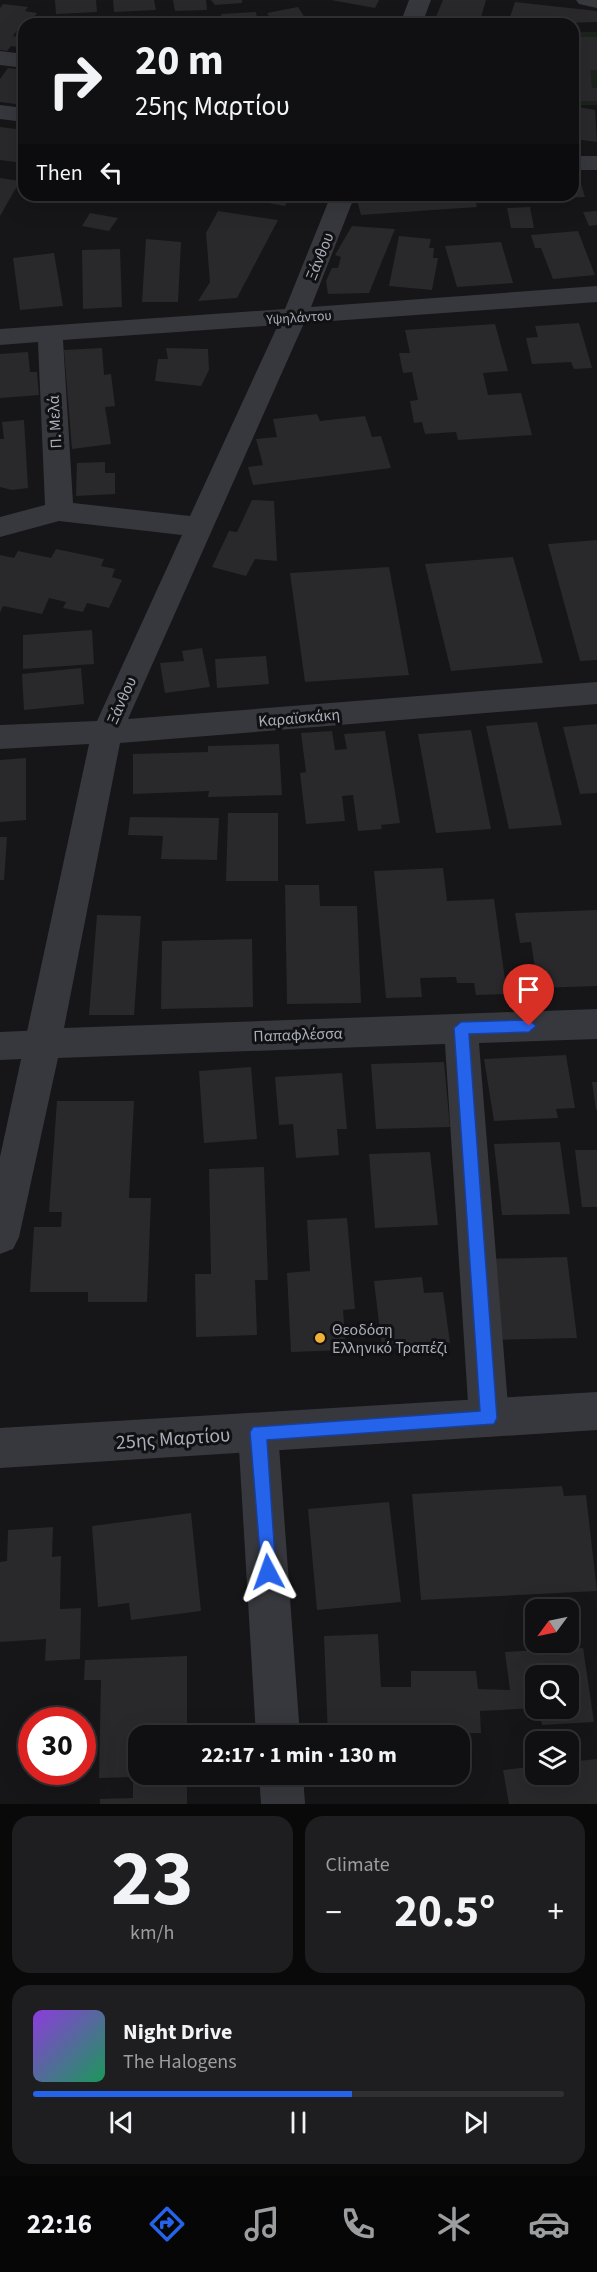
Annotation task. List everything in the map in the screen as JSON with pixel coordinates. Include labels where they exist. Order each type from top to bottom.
[{"type":"street","points":[[413,18],[420,0]]},
{"type":"street","points":[[586,0],[597,2]]},
{"type":"street","points":[[0,58],[18,60]]},
{"type":"street","points":[[0,112],[18,114]]},
{"type":"street","points":[[579,163],[597,163]]},
{"type":"street","name":"Ξάνθου","points":[[0,1238],[44,1044],[107,732],[294,317],[341,201]]},
{"type":"street","name":"Υψηλάντου","points":[[0,337],[597,294]]},
{"type":"street","name":"Π. Μελά","points":[[50,333],[59,511]]},
{"type":"street","points":[[0,527],[59,511],[198,527]]},
{"type":"street","name":"Καραϊσκάκη","points":[[0,737],[107,732],[597,693]]},
{"type":"street","name":"Παπαφλέσσα","points":[[0,1046],[597,1024]]},
{"type":"street","points":[[461,1028],[489,1418]]},
{"type":"street","name":"25ης Μαρτίου","points":[[0,1448],[597,1411]]},
{"type":"street","points":[[258,1432],[277,1725]]},
{"type":"street","points":[[282,1785],[283,1804]]},
{"type":"shaded area","points":[[579,32],[597,32],[597,105],[579,105]]},
{"type":"building","points":[[55,0],[96,0],[97,12],[56,14]]},
{"type":"building","points":[[113,0],[154,0],[156,10],[114,12]]},
{"type":"building","points":[[173,0],[206,0],[207,10],[175,11]]},
{"type":"building","points":[[211,0],[242,0],[242,3],[215,5]]},
{"type":"building","points":[[331,0],[379,0],[375,8]]},
{"type":"building","points":[[443,0],[486,0],[481,17],[484,18],[436,18]]},
{"type":"building","points":[[515,2],[597,11],[597,22],[579,23],[579,18],[510,18]]},
{"type":"building","points":[[3,4],[28,7],[25,11],[37,13],[34,18],[18,18],[18,29],[13,36],[18,37],[18,47],[11,46],[7,51],[0,50],[0,8]]},
{"type":"building","points":[[298,7],[305,18],[270,18],[267,13]]},
{"type":"building","points":[[256,12],[257,18],[222,18],[221,14]]},
{"type":"building","points":[[579,37],[597,37],[597,70],[590,70],[592,88],[597,88],[597,101],[579,101]]},
{"type":"building","points":[[8,68],[18,69],[18,104],[0,102],[0,79]]},
{"type":"building","points":[[579,107],[595,110],[597,142],[579,140]]},
{"type":"building","points":[[0,127],[18,129],[18,162],[0,160]]},
{"type":"building","points":[[579,177],[585,197],[579,197]]},
{"type":"building","points":[[0,178],[18,181],[18,184],[0,216]]},
{"type":"building","points":[[258,201],[287,201],[285,206]]},
{"type":"building","points":[[357,201],[475,201],[477,207],[361,215]]},
{"type":"building","points":[[530,207],[534,228],[511,228],[507,208]]},
{"type":"building","points":[[218,211],[278,220],[237,298],[198,301],[210,282],[206,233]]},
{"type":"building","points":[[597,211],[597,225],[589,226],[583,212]]},
{"type":"building","points":[[90,213],[118,218],[109,231],[82,226]]},
{"type":"building","points":[[352,226],[395,229],[369,293],[328,294],[326,281],[332,268],[338,268],[341,257],[335,255]]},
{"type":"building","points":[[578,231],[595,275],[553,279],[541,248],[535,248],[531,235]]},
{"type":"building","points":[[399,236],[431,239],[429,248],[434,248],[433,258],[438,258],[432,290],[389,286]]},
{"type":"building","points":[[146,239],[181,242],[178,302],[142,302]]},
{"type":"building","points":[[501,242],[513,283],[457,287],[445,246]]},
{"type":"building","points":[[120,249],[122,307],[83,309],[82,250]]},
{"type":"building","points":[[54,253],[63,306],[20,310],[13,258]]},
{"type":"building","points":[[579,323],[592,368],[574,369],[571,362],[532,364],[526,338],[538,337],[535,326]]},
{"type":"building","points":[[495,324],[508,371],[483,373],[488,395],[521,393],[532,435],[458,440],[456,432],[425,434],[422,422],[414,423],[410,401],[418,400],[412,372],[403,373],[399,353],[410,353],[405,330]]},
{"type":"building","points":[[102,348],[104,375],[111,374],[115,406],[105,407],[111,444],[72,449],[64,350]]},
{"type":"building","points":[[166,348],[208,349],[209,370],[201,386],[155,381],[158,359],[168,359]]},
{"type":"building","points":[[28,352],[30,372],[37,372],[39,395],[0,398],[0,354]]},
{"type":"building","points":[[317,414],[320,421],[365,416],[372,437],[381,436],[391,468],[253,485],[248,467],[263,465],[256,439],[277,437],[273,419]]},
{"type":"building","points":[[24,420],[28,488],[12,490],[0,487],[0,439],[4,439],[2,422]]},
{"type":"building","points":[[105,462],[105,473],[115,473],[115,494],[76,496],[77,463]]},
{"type":"building","points":[[252,500],[274,501],[277,561],[255,559],[246,576],[212,567],[229,531],[237,532]]},
{"type":"building","points":[[597,540],[597,660],[580,661],[548,544]]},
{"type":"building","points":[[56,549],[104,559],[101,566],[115,569],[112,577],[122,580],[109,608],[87,603],[83,612],[63,608],[66,602],[49,598],[42,614],[3,606],[0,613],[0,555],[14,558],[18,551],[51,558]]},
{"type":"building","points":[[513,557],[543,663],[451,671],[425,564]]},
{"type":"building","points":[[389,567],[409,675],[305,682],[290,573]]},
{"type":"building","points":[[92,630],[94,664],[23,669],[23,635]]},
{"type":"building","points":[[202,648],[210,687],[165,693],[160,663],[184,661],[182,651]]},
{"type":"building","points":[[266,656],[269,684],[217,688],[215,659]]},
{"type":"building","points":[[81,668],[84,704],[24,710],[22,674]]},
{"type":"building","points":[[537,722],[562,825],[509,829],[486,726]]},
{"type":"building","points":[[597,724],[597,793],[580,794],[563,727]]},
{"type":"building","points":[[471,730],[491,829],[436,833],[418,734]]},
{"type":"building","points":[[332,731],[335,750],[347,749],[344,734],[385,731],[400,823],[381,825],[382,829],[358,831],[353,795],[342,796],[345,821],[306,824],[300,773],[306,772],[301,733]]},
{"type":"building","points":[[279,744],[282,795],[208,797],[209,791],[133,794],[133,754],[208,752],[208,746]]},
{"type":"building","points":[[26,758],[26,820],[0,822],[0,760]]},
{"type":"building","points":[[228,813],[278,813],[278,881],[226,881]]},
{"type":"building","points":[[130,817],[219,818],[217,860],[161,859],[163,836],[128,835]]},
{"type":"building","points":[[0,837],[7,837],[4,880],[0,880]]},
{"type":"building","points":[[443,868],[447,901],[494,899],[507,994],[476,995],[474,983],[457,983],[456,977],[420,978],[422,997],[386,998],[374,871]]},
{"type":"building","points":[[285,885],[319,885],[320,906],[357,906],[361,1003],[287,1004]]},
{"type":"building","points":[[597,910],[597,986],[538,988],[531,942],[520,943],[515,913]]},
{"type":"building","points":[[97,915],[141,916],[134,1015],[89,1015]]},
{"type":"building","points":[[252,939],[253,1007],[161,1009],[162,941]]},
{"type":"building","points":[[566,1055],[575,1108],[556,1109],[558,1118],[494,1121],[484,1059]]},
{"type":"building","points":[[444,1062],[450,1127],[376,1129],[371,1064]]},
{"type":"building","points":[[251,1067],[257,1139],[204,1143],[199,1071]]},
{"type":"building","points":[[342,1073],[347,1129],[337,1129],[339,1155],[296,1158],[293,1124],[279,1125],[275,1077]]},
{"type":"building","points":[[592,1082],[597,1082],[597,1110],[596,1110]]},
{"type":"building","points":[[57,1101],[134,1101],[129,1198],[151,1198],[147,1302],[88,1302],[88,1292],[30,1292],[34,1227],[61,1227],[62,1212],[49,1212]]},
{"type":"building","points":[[560,1142],[570,1214],[502,1215],[494,1144]]},
{"type":"building","points":[[575,1150],[597,1150],[597,1207],[582,1207]]},
{"type":"building","points":[[430,1152],[438,1225],[375,1228],[369,1154]]},
{"type":"building","points":[[264,1167],[268,1280],[255,1280],[257,1335],[196,1337],[195,1274],[211,1274],[209,1169]]},
{"type":"building","points":[[347,1218],[355,1309],[343,1310],[346,1350],[291,1352],[287,1273],[310,1271],[307,1220]]},
{"type":"building","points":[[567,1257],[577,1338],[492,1340],[484,1259]]},
{"type":"building","points":[[422,1277],[424,1293],[443,1292],[450,1343],[382,1348],[374,1281]]},
{"type":"building","points":[[562,1486],[564,1496],[586,1495],[597,1591],[421,1600],[412,1494]]},
{"type":"building","points":[[389,1502],[401,1602],[317,1610],[308,1509]]},
{"type":"building","points":[[191,1513],[201,1611],[131,1620],[129,1603],[98,1607],[92,1526]]},
{"type":"building","points":[[53,1527],[52,1557],[61,1556],[60,1609],[81,1608],[80,1659],[45,1661],[46,1639],[0,1642],[0,1562],[7,1561],[8,1530]]},
{"type":"building","points":[[378,1634],[381,1687],[411,1687],[411,1671],[476,1671],[478,1689],[510,1690],[505,1652],[579,1653],[579,1648],[583,1648],[594,1722],[542,1725],[541,1719],[579,1719],[579,1665],[525,1665],[525,1709],[480,1711],[481,1733],[470,1733],[470,1725],[328,1725],[324,1636]]},
{"type":"building","points":[[187,1656],[187,1725],[128,1725],[128,1777],[99,1778],[101,1680],[84,1680],[85,1660]]},
{"type":"building","points":[[597,1759],[597,1804],[509,1804],[503,1770],[525,1767],[525,1785],[579,1785],[579,1761]]},
{"type":"building","points":[[133,1785],[187,1785],[187,1804],[100,1804],[100,1799],[133,1798]]},
{"type":"place","name":"Θεοδόση Ελληνικό Τραπέζι","points":[[320,1338]]},
{"type":"route","points":[[268,1572],[258,1432],[489,1418],[461,1028],[529,1026]]}]
